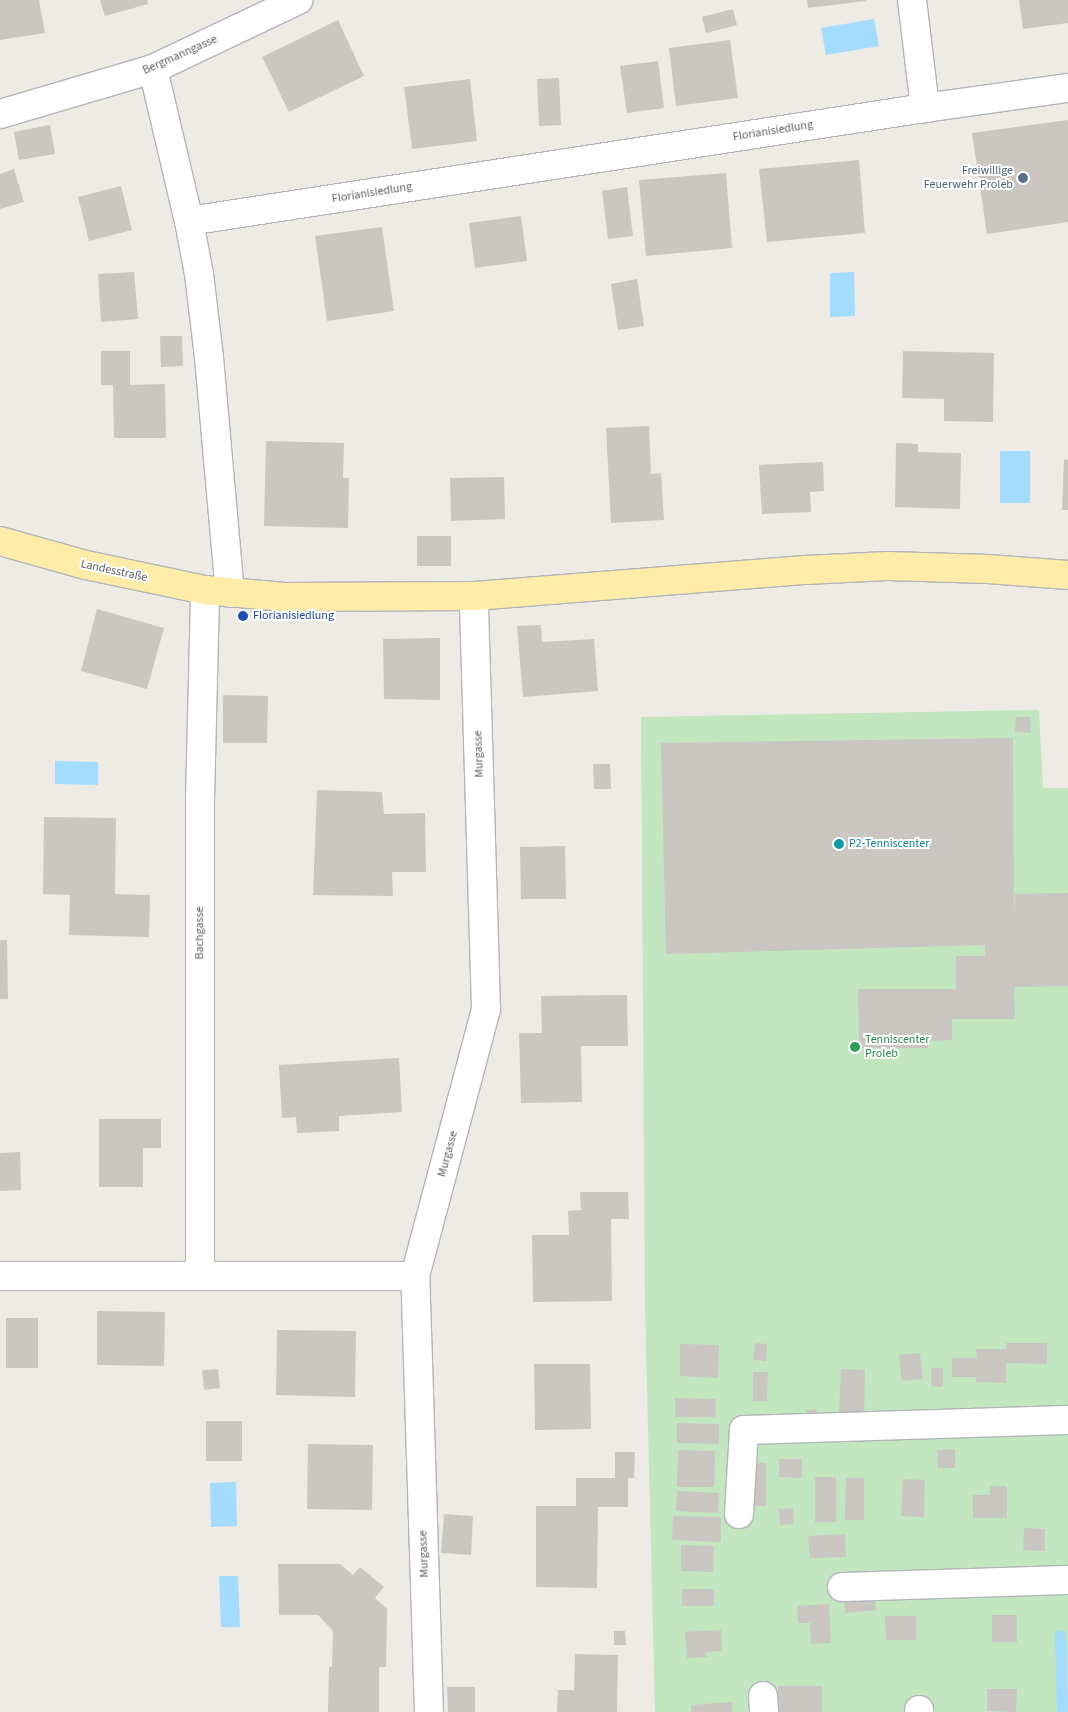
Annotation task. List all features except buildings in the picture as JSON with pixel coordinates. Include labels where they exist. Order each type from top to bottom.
[{"type":"main road","name":"Landesstraße","points":[[0,541],[86,565],[218,591],[286,597],[474,596],[806,570],[888,566],[988,569],[1068,575]]},
{"type":"street","name":"Bergmanngasse","points":[[0,114],[153,69],[298,0]]},
{"type":"street","points":[[912,0],[926,108]]},
{"type":"street","points":[[153,69],[189,221],[199,274],[209,357],[218,591]]},
{"type":"street","name":"Florianisiedlung","points":[[189,221],[1068,88]]},
{"type":"street","name":"Bachgasse","points":[[200,1276],[200,800],[218,591]]},
{"type":"street","name":"Murgasse","points":[[429,1712],[416,1276],[486,1008],[474,596]]},
{"type":"street","points":[[0,1276],[416,1276]]},
{"type":"street","points":[[739,1514],[744,1430],[1068,1420]]},
{"type":"street","points":[[842,1587],[1068,1580]]},
{"type":"green space","points":[[1039,710],[1043,788],[1068,788],[1068,1712],[655,1712],[645,1305],[641,717]]},
{"type":"water","points":[[874,19],[879,46],[826,55],[821,28]]},
{"type":"water","points":[[854,272],[855,316],[830,317],[830,273]]},
{"type":"water","points":[[1000,451],[1030,451],[1030,503],[1000,503]]},
{"type":"water","points":[[55,761],[98,762],[98,785],[55,784]]},
{"type":"water","points":[[236,1482],[237,1526],[211,1527],[210,1483]]},
{"type":"water","points":[[219,1576],[238,1576],[240,1627],[221,1627]]},
{"type":"waterway","points":[[1060,1635],[1062,1712]]},
{"type":"place","name":"Freiwillige Feuerwehr Proleb","points":[[1023,178]]},
{"type":"place","name":"Florianisiedlung","points":[[243,616]]},
{"type":"place","name":"P2-Tenniscenter","points":[[839,844]]},
{"type":"place","name":"Tenniscenter Proleb","points":[[855,1047]]}]
